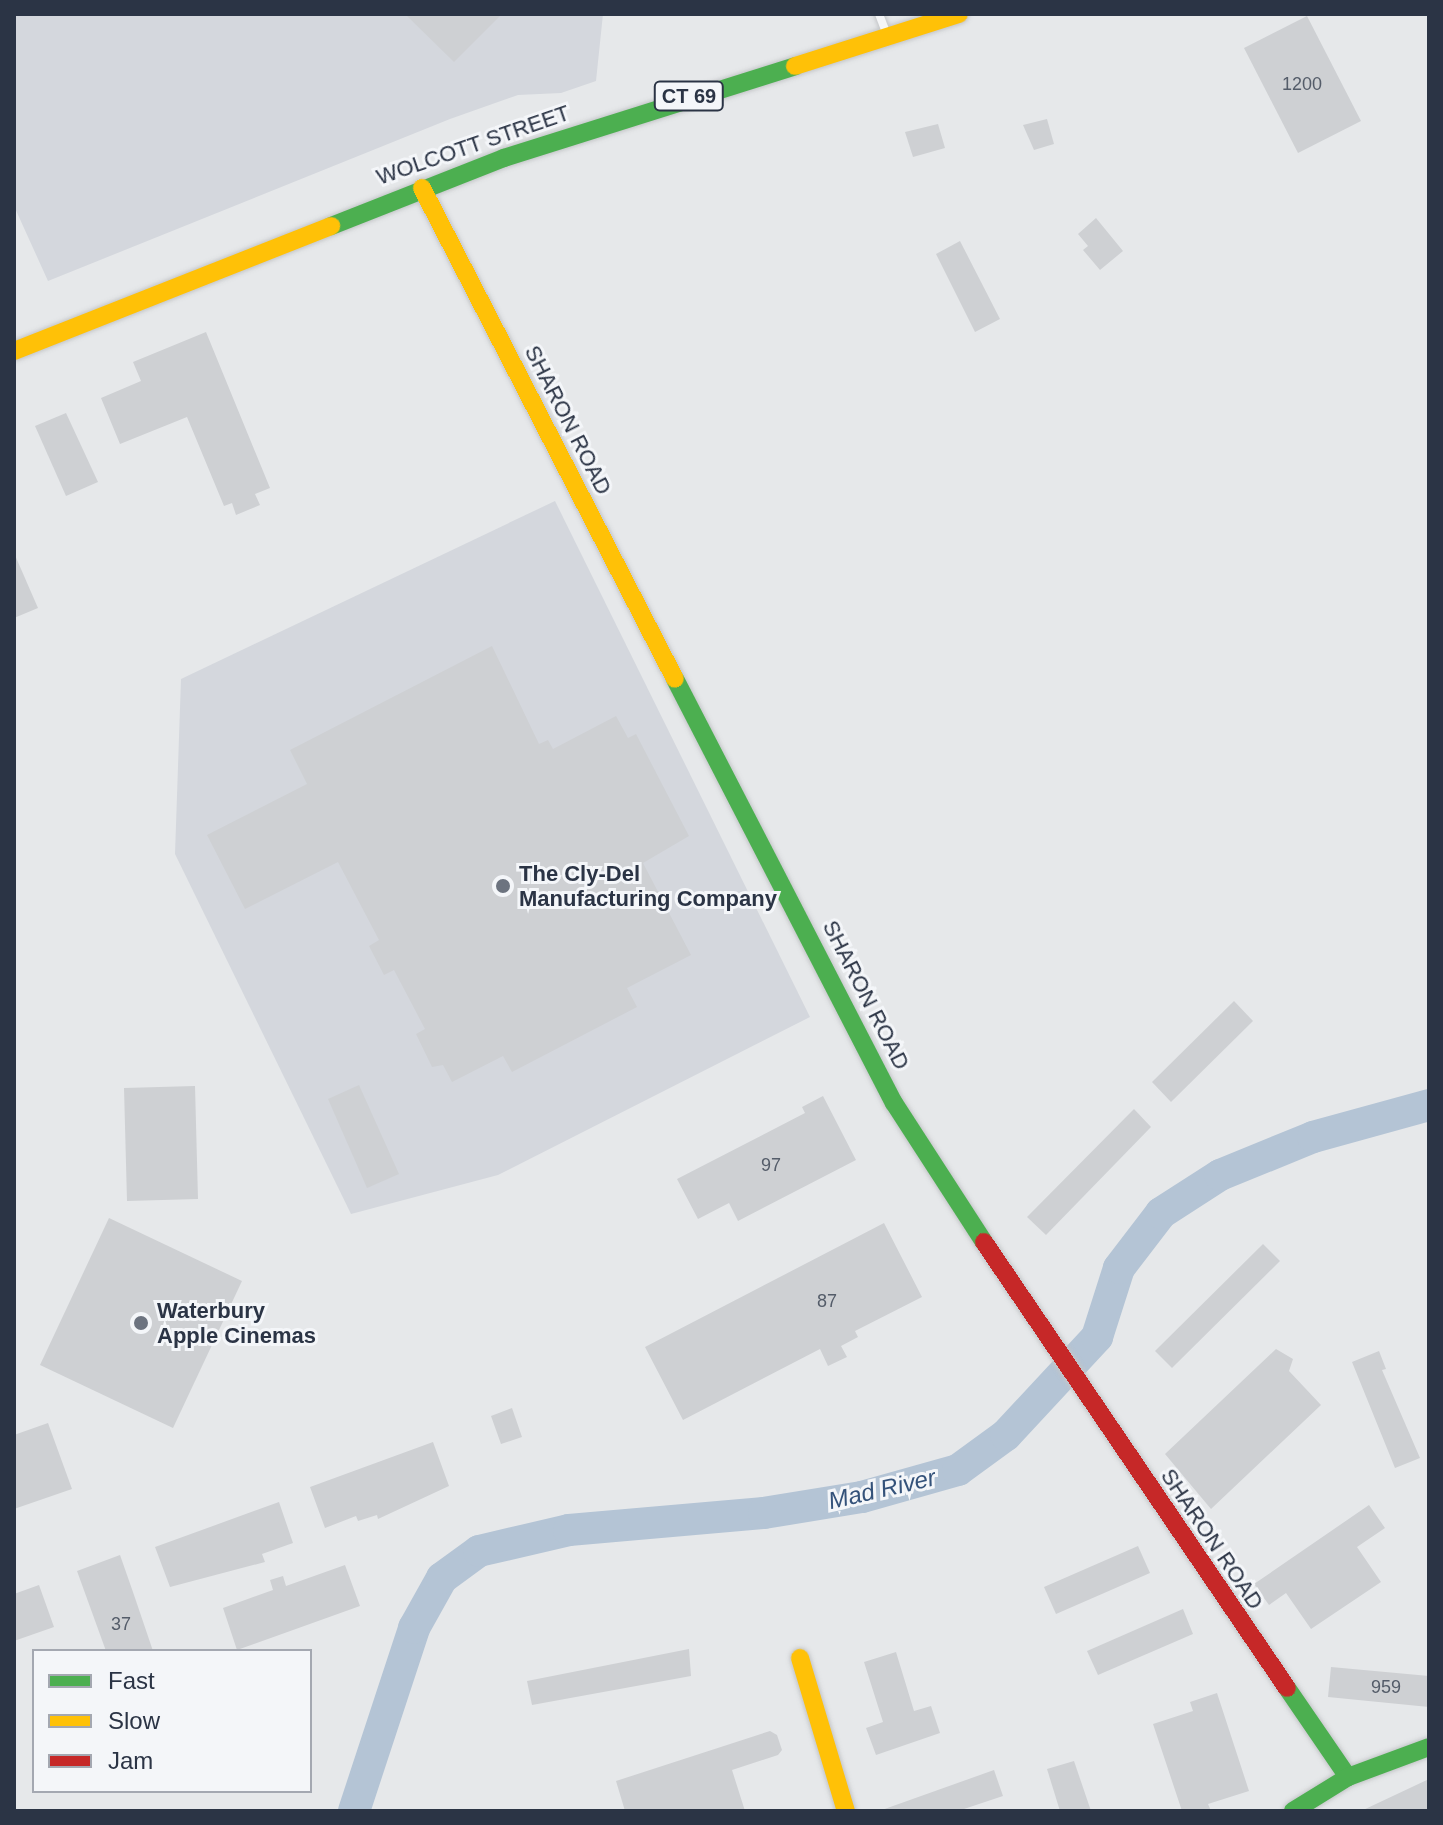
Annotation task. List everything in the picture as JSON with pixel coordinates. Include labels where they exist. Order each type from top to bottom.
[{"type":"street","name":"WOLCOTT STREET","points":[[14,351],[422,188],[687,96],[959,14]]},
{"type":"street","name":"SHARON ROAD","points":[[422,188],[894,1103],[1080,1388],[1348,1777]]},
{"type":"street","points":[[800,1658],[846,1811]]},
{"type":"street","points":[[1293,1811],[1348,1777],[1429,1747]]},
{"type":"lane","points":[[879,14],[887,35]]},
{"type":"shaded area","points":[[14,14],[603,14],[596,81],[561,93],[518,95],[450,119],[48,281],[14,206]]},
{"type":"shaded area","points":[[555,501],[810,1017],[498,1175],[351,1214],[175,854],[181,679]]},
{"type":"building","points":[[405,14],[502,14],[454,62]]},
{"type":"building","points":[[1307,16],[1361,121],[1298,153],[1244,48]]},
{"type":"building","points":[[1047,119],[1054,144],[1034,150],[1023,125]]},
{"type":"building","points":[[938,124],[945,148],[913,157],[905,132]]},
{"type":"building","points":[[1096,218],[1123,251],[1100,270],[1083,250],[1088,246],[1078,234]]},
{"type":"building","points":[[960,241],[1000,319],[975,332],[936,254]]},
{"type":"building","points":[[206,332],[270,488],[255,494],[260,505],[236,515],[232,503],[224,506],[187,417],[120,444],[101,398],[141,381],[133,362]]},
{"type":"building","points":[[66,413],[98,482],[66,496],[35,426]]},
{"type":"building","points":[[14,553],[38,608],[14,618]]},
{"type":"building","name":"The Cly-Del Manufacturing Company","points":[[492,646],[539,744],[548,740],[553,749],[616,716],[628,738],[636,734],[689,836],[643,863],[691,955],[627,988],[637,1007],[512,1072],[503,1056],[452,1082],[443,1065],[432,1067],[416,1034],[425,1029],[394,970],[384,975],[369,946],[379,940],[338,862],[245,909],[207,835],[307,784],[290,750]]},
{"type":"building","points":[[1234,1001],[1253,1021],[1171,1102],[1152,1082]]},
{"type":"building","points":[[359,1085],[399,1174],[367,1188],[328,1099]]},
{"type":"building","points":[[195,1086],[198,1199],[127,1201],[124,1088]]},
{"type":"building","points":[[823,1096],[856,1160],[738,1221],[729,1203],[698,1219],[677,1179],[805,1113],[802,1107]]},
{"type":"building","points":[[1134,1109],[1151,1127],[1046,1235],[1027,1217]]},
{"type":"building","name":"Waterbury Apple Cinemas","points":[[109,1218],[242,1281],[173,1428],[40,1365]]},
{"type":"building","points":[[884,1223],[922,1297],[855,1331],[858,1337],[841,1346],[847,1357],[828,1366],[820,1349],[683,1420],[645,1347]]},
{"type":"building","points":[[1263,1244],[1280,1261],[1172,1368],[1155,1351]]},
{"type":"building","points":[[1276,1349],[1293,1359],[1289,1371],[1321,1405],[1211,1509],[1165,1454]]},
{"type":"building","points":[[1379,1351],[1386,1369],[1382,1370],[1420,1458],[1395,1468],[1352,1362]]},
{"type":"building","points":[[512,1408],[522,1437],[501,1444],[491,1416]]},
{"type":"building","points":[[48,1423],[72,1489],[14,1509],[14,1435]]},
{"type":"building","points":[[433,1442],[449,1486],[378,1519],[377,1515],[358,1521],[356,1516],[325,1528],[310,1487]]},
{"type":"building","points":[[279,1502],[293,1543],[262,1554],[265,1562],[170,1587],[155,1547]]},
{"type":"building","points":[[1369,1505],[1385,1528],[1357,1547],[1381,1582],[1311,1629],[1286,1593],[1269,1605],[1254,1584]]},
{"type":"building","points":[[1138,1546],[1150,1573],[1056,1614],[1044,1587]]},
{"type":"building","points":[[120,1555],[152,1649],[105,1649],[77,1571]]},
{"type":"building","points":[[345,1565],[360,1606],[237,1649],[223,1608],[273,1590],[270,1580],[283,1576],[286,1586]]},
{"type":"building","points":[[39,1585],[54,1627],[14,1641],[14,1594]]},
{"type":"building","points":[[1183,1609],[1193,1634],[1098,1675],[1087,1651]]},
{"type":"building","points":[[689,1649],[691,1676],[532,1705],[527,1681]]},
{"type":"building","points":[[896,1652],[914,1711],[931,1706],[940,1733],[876,1755],[866,1728],[883,1722],[864,1662]]},
{"type":"building","points":[[1331,1667],[1429,1676],[1429,1707],[1328,1697]]},
{"type":"building","points":[[1217,1693],[1249,1791],[1208,1804],[1211,1811],[1182,1811],[1153,1724],[1193,1711],[1190,1702]]},
{"type":"building","points":[[770,1731],[777,1735],[782,1750],[778,1755],[732,1770],[745,1811],[625,1811],[616,1781]]},
{"type":"building","points":[[1074,1761],[1091,1811],[1060,1811],[1047,1769]]},
{"type":"building","points":[[994,1770],[1003,1796],[958,1811],[879,1811]]},
{"type":"building","points":[[1429,1779],[1429,1811],[1361,1811]]},
{"type":"waterway","name":"Mad River","points":[[354,1811],[414,1628],[442,1578],[479,1551],[569,1530],[764,1513],[862,1497],[958,1470],[1006,1435],[1097,1337],[1119,1268],[1161,1213],[1220,1175],[1313,1137],[1429,1105]]},
{"type":"traffic: fast","points":[[331,226],[504,158],[795,66]]},
{"type":"traffic: fast","points":[[675,679],[894,1103],[984,1242]]},
{"type":"traffic: fast","points":[[1287,1688],[1348,1777]]},
{"type":"traffic: fast","points":[[1293,1811],[1348,1777],[1429,1747]]},
{"type":"traffic: slow","points":[[795,66],[959,14]]},
{"type":"traffic: slow","points":[[422,188],[675,679]]},
{"type":"traffic: slow","points":[[14,351],[331,226]]},
{"type":"traffic: slow","points":[[800,1658],[846,1811]]},
{"type":"traffic: jam","points":[[984,1242],[1287,1688]]},
{"type":"place","name":"The Cly-Del Manufacturing Company","points":[[503,886]]},
{"type":"place","name":"Waterbury Apple Cinemas","points":[[141,1323]]}]
